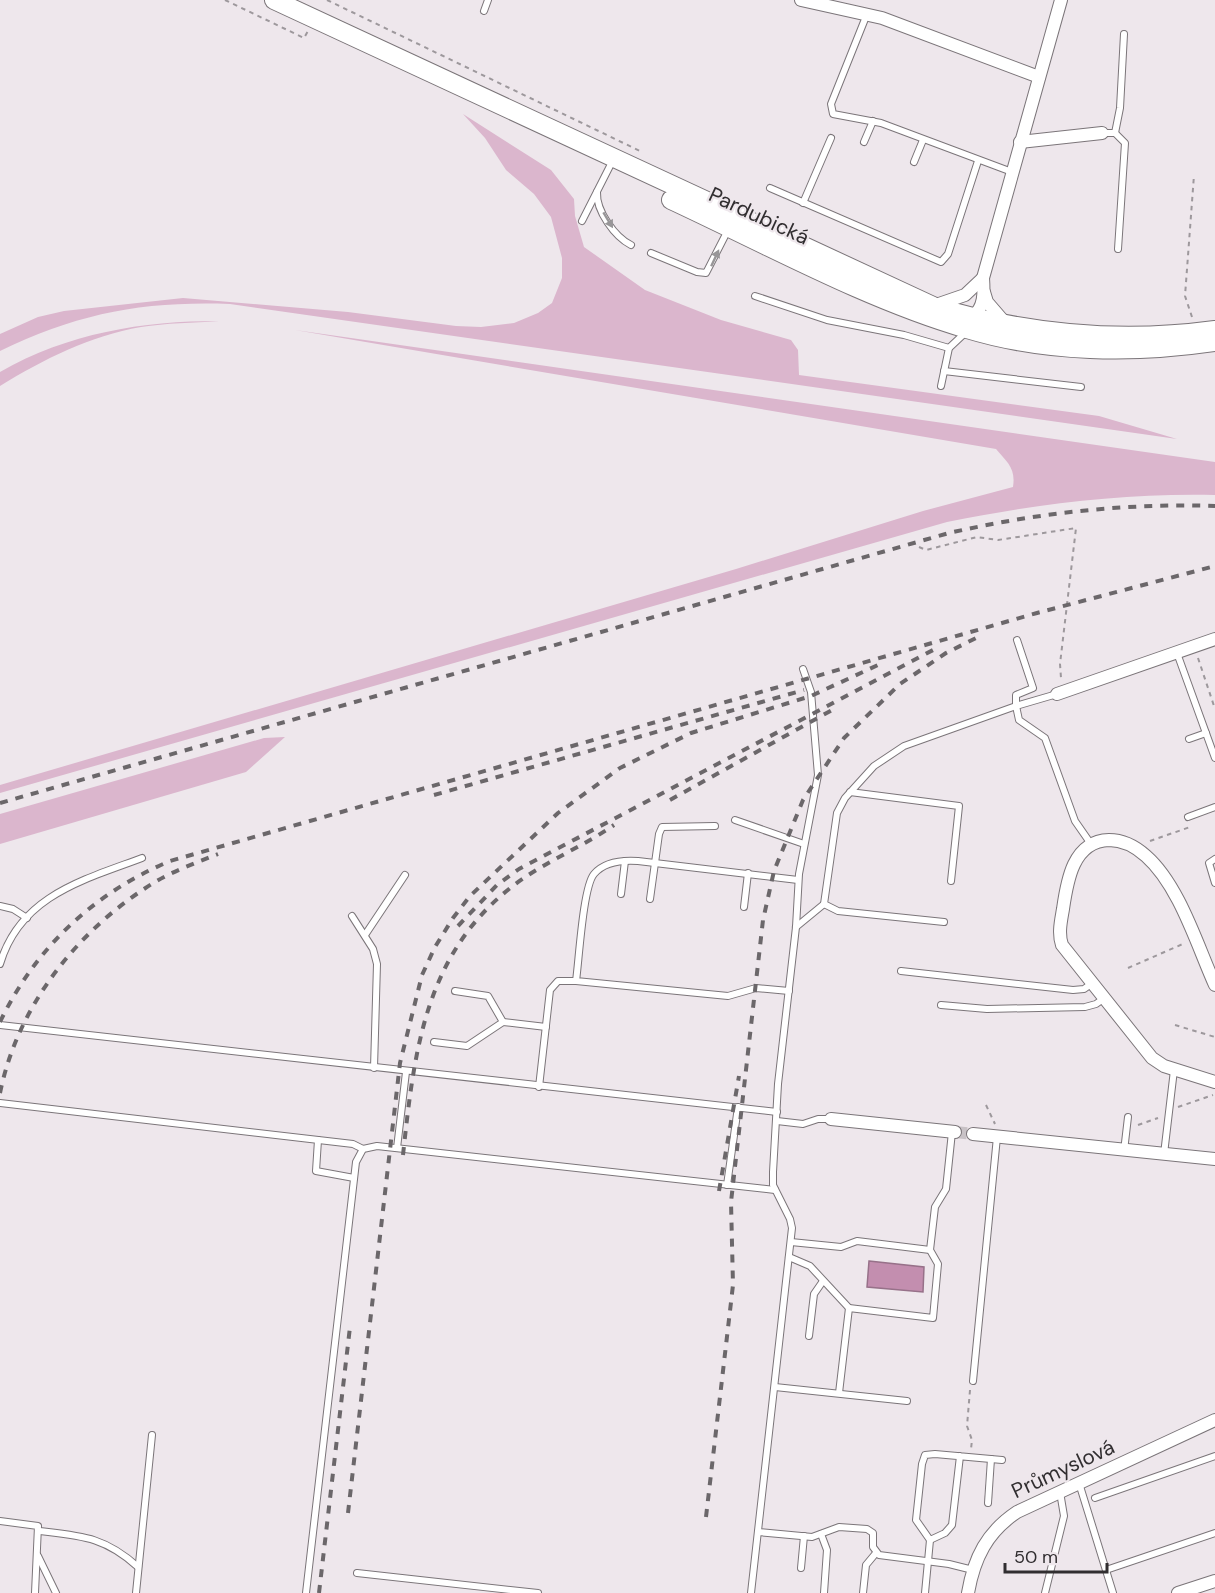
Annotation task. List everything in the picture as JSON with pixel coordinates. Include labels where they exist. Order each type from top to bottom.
[{"type":"main road","points":[[274,0],[314,19]]},
{"type":"main road","name":"Pardubická","points":[[314,19],[367,41],[610,165]]},
{"type":"main road","name":"Pardubická","points":[[314,19],[363,48],[610,165],[730,220],[933,306],[970,324],[1006,324],[1040,331],[1102,336],[1215,330]]},
{"type":"main road","name":"Pardubická","points":[[730,220],[885,299],[1048,346],[1086,349],[1171,347],[1215,342]]},
{"type":"street","points":[[970,324],[969,307],[983,278],[1061,0]]},
{"type":"street","points":[[808,1],[867,14],[1039,77]]},
{"type":"street","points":[[1020,142],[1102,133]]},
{"type":"street","points":[[933,306],[979,290]]},
{"type":"street","points":[[979,290],[1006,324]]},
{"type":"street","points":[[1060,693],[1209,641]]},
{"type":"street","points":[[1215,985],[1171,888],[1155,864],[1134,847],[1114,840],[1091,844],[1079,856],[1070,875],[1060,936],[1065,951],[1152,1058],[1174,1069],[1215,1082]]},
{"type":"street","points":[[831,1119],[954,1132]]},
{"type":"street","points":[[973,1134],[1215,1159]]},
{"type":"street","name":"Průmyslová","points":[[968,1593],[973,1570],[986,1541],[1004,1521],[1079,1482],[1215,1420]]},
{"type":"street","points":[[1178,1593],[1215,1581]]},
{"type":"lane","points":[[484,11],[488,0]]},
{"type":"lane","points":[[867,14],[830,107],[836,116],[873,121],[1012,172]]},
{"type":"lane","points":[[1115,133],[1120,108],[1124,34]]},
{"type":"lane","points":[[864,142],[873,121]]},
{"type":"lane","points":[[1102,133],[1115,133],[1123,139],[1125,147],[1118,249]]},
{"type":"lane","points":[[803,203],[831,138]]},
{"type":"lane","points":[[914,162],[923,140]]},
{"type":"lane","points":[[770,188],[941,262],[948,254],[978,161]]},
{"type":"lane","points":[[582,221],[610,165]]},
{"type":"lane","points":[[598,189],[600,207],[617,235],[631,245]]},
{"type":"lane","points":[[651,253],[697,272],[706,273],[730,220]]},
{"type":"lane","points":[[755,296],[827,320],[904,335],[949,348]]},
{"type":"lane","points":[[941,386],[949,348],[970,324]]},
{"type":"lane","points":[[944,371],[1080,387]]},
{"type":"lane","points":[[1017,640],[1033,688],[1016,695],[1016,706],[1022,723],[1045,738],[1075,821],[1091,844]]},
{"type":"lane","points":[[1177,652],[1215,758]]},
{"type":"lane","points":[[751,1593],[791,1242],[790,1219],[775,1190],[773,1172],[778,1084],[796,927],[798,880],[818,775],[811,692],[803,669]]},
{"type":"lane","points":[[796,927],[824,904],[837,813],[850,792],[893,751],[1016,706],[1060,693]]},
{"type":"lane","points":[[1189,739],[1206,733]]},
{"type":"lane","points":[[850,792],[959,806],[951,881]]},
{"type":"lane","points":[[1188,816],[1215,807]]},
{"type":"lane","points":[[735,820],[804,844]]},
{"type":"lane","points":[[650,899],[662,827],[715,825]]},
{"type":"lane","points":[[0,964],[7,946],[27,918],[59,890],[142,858]]},
{"type":"lane","points":[[1215,859],[1209,863],[1208,868],[1215,883]]},
{"type":"lane","points":[[576,981],[590,882],[603,867],[625,861],[655,863],[798,880]]},
{"type":"lane","points":[[621,894],[625,861]]},
{"type":"lane","points":[[744,907],[748,873]]},
{"type":"lane","points":[[365,935],[405,875]]},
{"type":"lane","points":[[824,904],[838,911],[944,922]]},
{"type":"lane","points":[[0,906],[27,918]]},
{"type":"lane","points":[[352,916],[373,949],[377,964],[374,1068]]},
{"type":"lane","points":[[901,970],[1073,990],[1084,989],[1091,984]]},
{"type":"lane","points":[[539,1087],[552,986],[562,980],[728,996],[756,988],[789,991]]},
{"type":"lane","points":[[455,991],[488,996],[503,1022]]},
{"type":"lane","points":[[940,1005],[987,1009],[1074,1007],[1093,1005],[1104,999]]},
{"type":"lane","points":[[434,1042],[466,1046],[503,1022],[546,1027]]},
{"type":"lane","points":[[0,1025],[777,1112]]},
{"type":"lane","points":[[1164,1155],[1174,1069]]},
{"type":"lane","points":[[397,1148],[406,1072]]},
{"type":"lane","points":[[0,1103],[353,1144],[363,1149]]},
{"type":"lane","points":[[727,1185],[738,1107]]},
{"type":"lane","points":[[1124,1151],[1128,1117]]},
{"type":"lane","points":[[777,1121],[803,1124],[822,1118],[831,1119]]},
{"type":"lane","points":[[789,1257],[807,1263],[849,1308],[933,1318],[938,1264],[930,1250],[935,1207],[946,1189],[954,1132]]},
{"type":"lane","points":[[972,1381],[997,1137]]},
{"type":"lane","points":[[318,1140],[316,1171],[354,1178]]},
{"type":"lane","points":[[306,1593],[356,1162],[363,1149],[371,1146],[397,1148],[775,1190]]},
{"type":"lane","points":[[791,1242],[841,1247],[857,1241],[930,1250]]},
{"type":"lane","points":[[809,1336],[814,1294],[824,1281]]},
{"type":"lane","points":[[839,1393],[849,1308]]},
{"type":"lane","points":[[775,1387],[907,1401]]},
{"type":"lane","points":[[136,1593],[152,1435]]},
{"type":"lane","points":[[925,1593],[930,1540],[916,1520],[923,1458],[932,1454],[1002,1460]]},
{"type":"lane","points":[[930,1540],[945,1533],[952,1525],[960,1456]]},
{"type":"lane","points":[[1095,1498],[1215,1456]]},
{"type":"lane","points":[[988,1503],[992,1459]]},
{"type":"lane","points":[[1079,1482],[1113,1593]]},
{"type":"lane","points":[[1045,1593],[1064,1516],[1060,1492]]},
{"type":"lane","points":[[0,1521],[36,1524],[39,1531],[35,1593]]},
{"type":"lane","points":[[758,1532],[804,1536],[821,1534],[836,1527],[870,1530],[876,1552]]},
{"type":"lane","points":[[39,1531],[99,1540],[117,1549],[138,1567]]},
{"type":"lane","points":[[1106,1570],[1215,1533]]},
{"type":"lane","points":[[821,1534],[827,1550],[824,1593]]},
{"type":"lane","points":[[801,1568],[804,1536]]},
{"type":"lane","points":[[876,1552],[973,1570]]},
{"type":"lane","points":[[863,1593],[866,1565],[876,1552]]},
{"type":"lane","points":[[37,1555],[56,1593]]},
{"type":"lane","points":[[357,1573],[538,1593]]},
{"type":"path","points":[[327,0],[644,153]]},
{"type":"path","points":[[1194,174],[1185,296],[1194,322]]},
{"type":"path","points":[[919,547],[926,550],[976,537],[998,540],[1076,528],[1060,664],[1060,693]]},
{"type":"path","points":[[1209,641],[1198,657],[1215,709]]},
{"type":"path","points":[[1134,847],[1195,826]]},
{"type":"path","points":[[1128,968],[1185,943]]},
{"type":"path","points":[[1175,1025],[1215,1037]]},
{"type":"path","points":[[971,1457],[972,1440],[967,1426],[972,1381]]},
{"type":"shaded area","points":[[463,114],[551,170],[574,199],[575,216],[584,247],[645,290],[721,320],[791,340],[798,350],[799,375],[1099,416],[1177,439],[230,304],[168,305],[112,312],[57,327],[0,351],[0,334],[38,317],[64,311],[183,298],[348,312],[456,326],[481,327],[514,323],[538,313],[552,303],[562,278],[562,258],[551,217],[534,194],[506,170],[485,138]]},
{"type":"shaded area","points":[[219,321],[150,326],[104,336],[51,358],[0,386],[0,372],[52,348],[79,339],[162,323]]},
{"type":"shaded area","points":[[295,330],[1215,462],[1215,495],[1147,496],[1080,501],[947,522],[0,793],[0,785],[736,569],[923,511],[1013,487],[1012,470],[996,449]]},
{"type":"shaded area","points":[[285,737],[246,772],[0,844],[0,814],[264,738]]},
{"type":"shaded area","points":[[869,1261],[924,1267],[923,1292],[867,1287]]},
{"type":"tunnel","points":[[955,1132],[973,1134]]},
{"type":"railway","points":[[0,803],[949,533],[1015,520],[1081,511],[1148,506],[1215,506]]},
{"type":"railway","points":[[0,1022],[31,970],[70,925],[116,889],[170,861],[1037,613],[1215,566]]},
{"type":"railway","points":[[706,1517],[733,1285],[731,1202],[763,920],[774,871],[803,800],[844,738],[900,684],[946,653],[982,635]]},
{"type":"railway","points":[[458,926],[497,885],[519,869],[935,649]]},
{"type":"railway","points":[[348,1513],[400,1063],[422,975],[435,947],[453,918],[470,896],[558,813],[620,768],[691,733],[811,696],[878,665]]},
{"type":"railway","points":[[434,795],[804,690]]},
{"type":"railway","points":[[670,800],[832,710]]},
{"type":"railway","points":[[403,1155],[419,1044],[428,1010],[441,976],[458,945],[480,916],[509,889],[534,871],[614,825]]},
{"type":"railway","points":[[0,1093],[8,1062],[34,1004],[72,952],[94,929],[144,889],[190,865],[218,854]]},
{"type":"railway","points":[[719,1191],[739,1076]]},
{"type":"railway","points":[[319,1593],[350,1327]]}]
